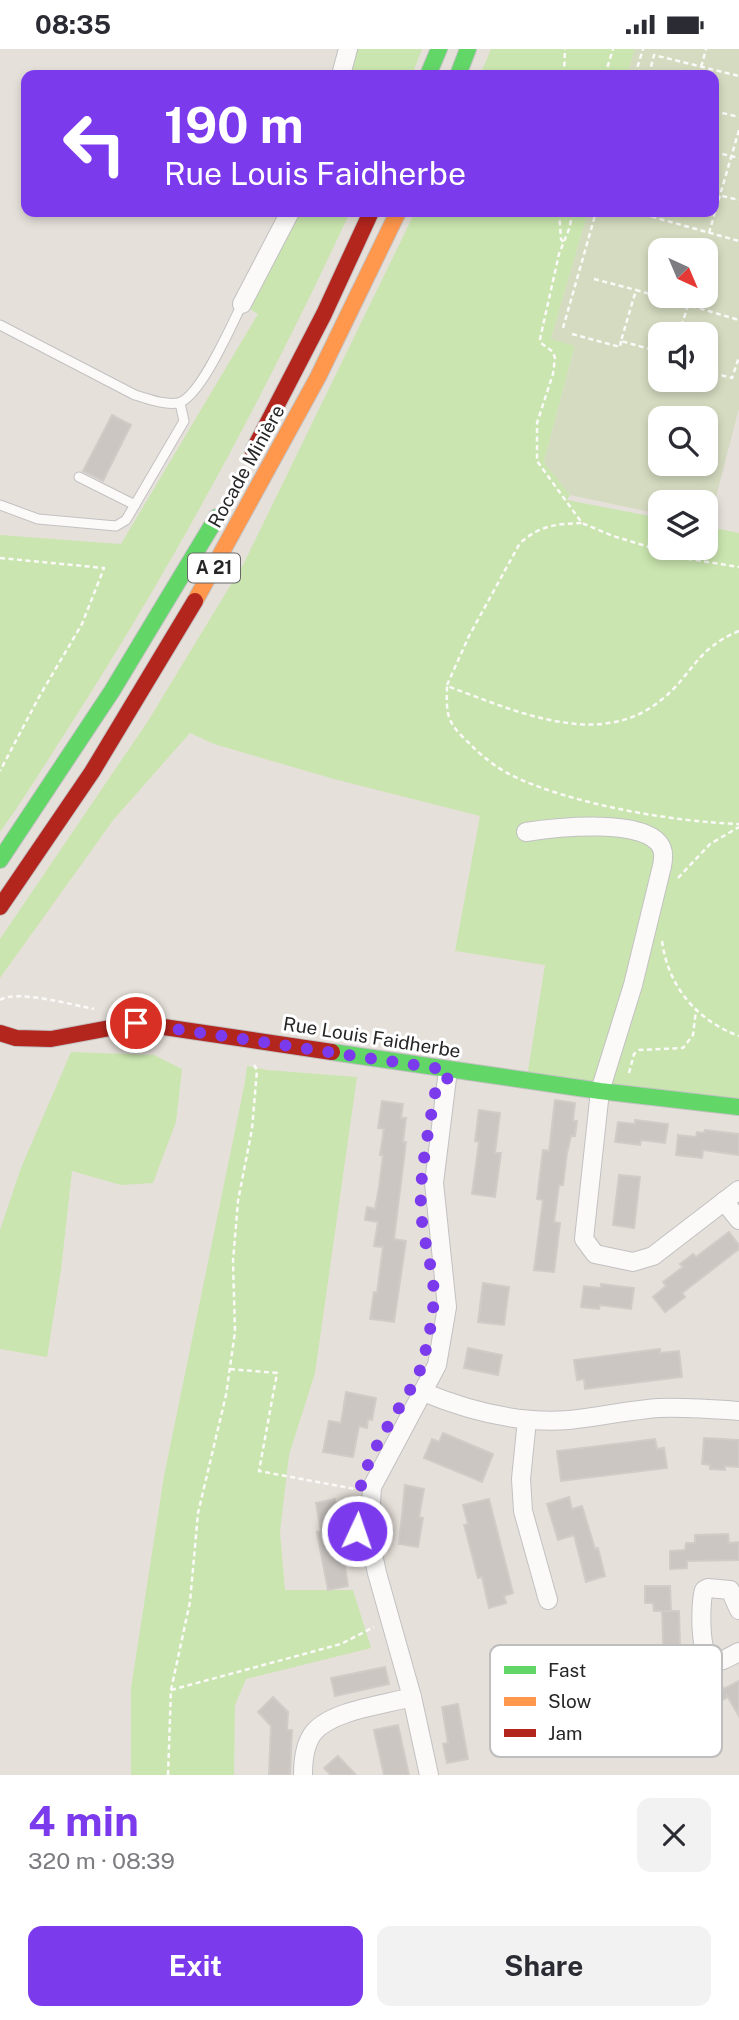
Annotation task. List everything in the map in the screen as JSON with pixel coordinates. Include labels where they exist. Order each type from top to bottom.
[{"type":"main road","points":[[430,70],[439,49]]},
{"type":"main road","points":[[460,70],[468,49]]},
{"type":"main road","name":"Rocade Minière","points":[[246,463],[324,314],[369,217]]},
{"type":"main road","name":"Rocade Minière","points":[[0,907],[122,723],[203,587],[309,395],[396,217]]},
{"type":"main road","name":"Rocade Minière","points":[[0,860],[121,678],[221,508]]},
{"type":"main road","name":"Rue Louis Faidherbe","points":[[0,1033],[11,1038],[35,1040],[136,1023],[448,1070],[739,1107]]},
{"type":"street","points":[[342,70],[348,49]]},
{"type":"street","points":[[242,304],[287,217]]},
{"type":"street","points":[[526,832],[575,826],[612,827],[646,835],[659,843],[662,849],[662,866],[633,985],[600,1091],[584,1239],[594,1254],[633,1262],[653,1256],[739,1190]]},
{"type":"street","points":[[429,1775],[412,1697],[389,1620],[369,1536],[372,1492],[381,1467],[437,1365],[447,1307],[433,1182],[448,1070]]},
{"type":"street","points":[[724,1201],[739,1220]]},
{"type":"street","points":[[423,1392],[485,1413],[527,1420],[567,1420],[658,1408],[739,1411]]},
{"type":"street","points":[[527,1420],[521,1479],[523,1511],[548,1600]]},
{"type":"street","points":[[703,1645],[704,1590],[708,1588],[730,1591],[739,1610]]},
{"type":"street","points":[[722,1660],[739,1652]]},
{"type":"street","points":[[303,1775],[303,1759],[312,1734],[331,1718],[412,1697]]},
{"type":"lane","points":[[0,325],[135,395],[159,403],[180,403],[194,392],[220,349],[242,304]]},
{"type":"lane","points":[[0,505],[38,519],[116,526],[126,520],[184,421],[180,403]]},
{"type":"lane","points":[[79,477],[135,505]]},
{"type":"path","points":[[564,70],[565,49]]},
{"type":"path","points":[[607,70],[613,49]]},
{"type":"path","points":[[637,70],[643,49]]},
{"type":"path","points":[[700,70],[706,49]]},
{"type":"path","points":[[650,70],[654,55],[714,70]]},
{"type":"path","points":[[719,71],[739,76]]},
{"type":"path","points":[[719,112],[739,117]]},
{"type":"path","points":[[719,198],[739,130]]},
{"type":"path","points":[[719,153],[739,158]]},
{"type":"path","points":[[720,195],[739,200]]},
{"type":"path","points":[[559,217],[563,243]]},
{"type":"path","points":[[571,217],[559,254],[540,339],[541,344],[553,352],[555,358],[553,374],[537,423],[537,461],[582,523]]},
{"type":"path","points":[[563,328],[595,217]]},
{"type":"path","points":[[654,217],[739,241]]},
{"type":"path","points":[[709,233],[714,217]]},
{"type":"path","points":[[594,279],[648,293]]},
{"type":"path","points":[[572,334],[620,347],[636,290]]},
{"type":"path","points":[[698,308],[739,320]]},
{"type":"path","points":[[621,341],[648,349]]},
{"type":"path","points":[[718,375],[732,379],[739,357]]},
{"type":"path","points":[[739,567],[689,559],[613,536],[582,523],[551,525],[532,533],[520,543],[469,636],[447,686],[449,718],[460,735],[482,756],[508,774],[537,787],[593,802],[739,826]]},
{"type":"path","points":[[0,558],[104,568],[82,624],[0,771]]},
{"type":"path","points":[[447,686],[537,717],[563,722],[612,723],[637,715],[660,701],[706,649],[739,631]]},
{"type":"path","points":[[674,886],[678,877],[698,854],[739,826]]},
{"type":"path","points":[[662,937],[664,953],[676,986],[696,1010],[719,1028],[738,1036]]},
{"type":"path","points":[[0,1000],[8,996],[26,996],[103,1010]]},
{"type":"path","points":[[624,1093],[634,1054],[639,1050],[683,1048],[694,1035],[696,1010]]},
{"type":"path","points":[[168,1775],[171,1690],[190,1602],[198,1513],[226,1395],[235,1332],[233,1261],[257,1074]]},
{"type":"path","points":[[230,1369],[277,1373],[259,1471],[372,1492]]},
{"type":"path","points":[[171,1690],[341,1644],[389,1620]]},
{"type":"green space","points":[[348,49],[422,49],[414,70],[342,70]]},
{"type":"green space","points":[[491,49],[635,49],[629,70],[482,70]]},
{"type":"green space","points":[[635,49],[739,49],[739,408],[718,490],[648,490],[648,511],[570,495],[544,462],[575,346],[551,339],[587,217],[719,217],[719,70],[629,70]]},
{"type":"green space","points":[[287,217],[348,217],[286,345],[182,540],[106,667],[0,832],[0,535],[121,544],[258,314],[242,304]]},
{"type":"green space","points":[[413,217],[587,217],[551,339],[575,345],[544,462],[570,495],[567,500],[648,516],[648,560],[718,560],[718,529],[739,533],[739,1107],[527,1077],[545,965],[455,951],[480,816],[334,779],[214,744],[190,733],[114,819],[0,978],[0,939],[148,721],[244,563]]},
{"type":"green space","points":[[71,1052],[154,1055],[182,1069],[176,1122],[153,1183],[121,1185],[72,1171],[61,1270],[47,1357],[0,1349],[0,1230],[21,1168]]},
{"type":"green space","points":[[247,1066],[357,1077],[315,1373],[289,1455],[280,1532],[285,1590],[353,1590],[371,1648],[246,1679],[235,1705],[234,1775],[131,1775],[131,1688],[164,1476]]},
{"type":"building","points":[[112,415],[131,425],[103,481],[83,471]]},
{"type":"building","points":[[555,1100],[575,1103],[573,1121],[577,1121],[575,1136],[571,1136],[567,1153],[563,1185],[559,1185],[554,1222],[560,1223],[554,1272],[534,1270],[543,1200],[537,1199],[543,1150],[549,1151]]},
{"type":"building","points":[[382,1101],[403,1104],[401,1118],[406,1118],[403,1142],[406,1142],[394,1239],[406,1241],[394,1322],[370,1319],[374,1292],[377,1293],[383,1247],[374,1246],[378,1222],[365,1220],[367,1207],[375,1209],[379,1187],[384,1129],[378,1128]]},
{"type":"building","points":[[479,1110],[500,1113],[495,1153],[501,1153],[495,1197],[472,1194],[479,1142],[475,1141]]},
{"type":"building","points":[[635,1120],[668,1124],[665,1143],[641,1140],[640,1145],[615,1142],[618,1122],[635,1124]]},
{"type":"building","points":[[705,1130],[739,1134],[739,1155],[703,1150],[702,1158],[676,1155],[678,1135],[696,1137],[697,1132],[704,1133]]},
{"type":"building","points":[[619,1175],[640,1177],[634,1228],[613,1225]]},
{"type":"building","points":[[729,1232],[739,1249],[682,1293],[685,1297],[665,1312],[653,1297],[666,1286],[663,1282],[683,1267],[680,1264],[693,1254],[696,1257]]},
{"type":"building","points":[[483,1283],[509,1287],[504,1325],[478,1322]]},
{"type":"building","points":[[601,1284],[634,1288],[631,1309],[600,1305],[599,1309],[581,1307],[584,1286],[601,1288]]},
{"type":"building","points":[[468,1348],[502,1355],[498,1375],[464,1368]]},
{"type":"building","points":[[660,1349],[660,1353],[679,1351],[682,1377],[585,1389],[584,1379],[577,1380],[574,1360]]},
{"type":"building","points":[[346,1392],[376,1398],[372,1420],[368,1419],[367,1428],[359,1426],[353,1457],[323,1452],[329,1421],[341,1423]]},
{"type":"building","points":[[443,1433],[493,1454],[482,1482],[424,1458],[432,1439],[439,1442]]},
{"type":"building","points":[[704,1438],[739,1440],[739,1467],[710,1469],[710,1465],[702,1464]]},
{"type":"building","points":[[655,1439],[657,1449],[664,1448],[667,1468],[561,1481],[557,1451]]},
{"type":"building","points":[[405,1485],[424,1489],[418,1547],[399,1544]]},
{"type":"building","points":[[569,1497],[572,1509],[582,1506],[605,1576],[586,1582],[574,1535],[558,1540],[547,1504]]},
{"type":"building","points":[[335,1499],[348,1586],[328,1590],[317,1532],[321,1531],[316,1503]]},
{"type":"building","points":[[489,1499],[513,1593],[504,1596],[506,1603],[489,1608],[482,1577],[478,1578],[464,1525],[468,1524],[463,1505]]},
{"type":"building","points":[[728,1534],[729,1543],[739,1542],[739,1560],[687,1561],[687,1568],[670,1569],[670,1551],[685,1550],[686,1543],[695,1543],[695,1535]]},
{"type":"building","points":[[645,1586],[670,1586],[671,1611],[679,1611],[680,1645],[663,1645],[662,1611],[654,1611],[653,1603],[645,1603]]},
{"type":"building","points":[[385,1667],[389,1684],[335,1696],[331,1678]]},
{"type":"building","points":[[739,1681],[739,1716],[728,1697],[722,1700],[722,1686],[724,1689]]},
{"type":"building","points":[[273,1697],[288,1712],[287,1730],[292,1730],[290,1775],[269,1775],[271,1726],[258,1712]]},
{"type":"building","points":[[458,1704],[468,1759],[447,1763],[443,1744],[448,1743],[442,1707]]},
{"type":"building","points":[[398,1725],[409,1775],[384,1775],[374,1730]]},
{"type":"building","points":[[338,1756],[356,1775],[331,1775],[324,1768]]},
{"type":"traffic: fast","points":[[430,70],[439,49]]},
{"type":"traffic: fast","points":[[460,70],[468,49]]},
{"type":"traffic: fast","points":[[0,860],[112,691],[217,517]]},
{"type":"traffic: fast","points":[[332,1052],[600,1091],[739,1107]]},
{"type":"traffic: slow","points":[[195,601],[318,377],[396,217]]},
{"type":"traffic: jam","points":[[253,451],[324,314],[369,217]]},
{"type":"traffic: jam","points":[[0,907],[92,772],[195,601]]},
{"type":"traffic: jam","points":[[0,1033],[16,1038],[51,1039],[137,1023],[332,1052]]},
{"type":"route","points":[[136,1023],[448,1070],[447,1082],[436,1088],[421,1206],[433,1285],[433,1310],[422,1363],[412,1388],[370,1457],[359,1490],[355,1517],[357,1531]]}]
